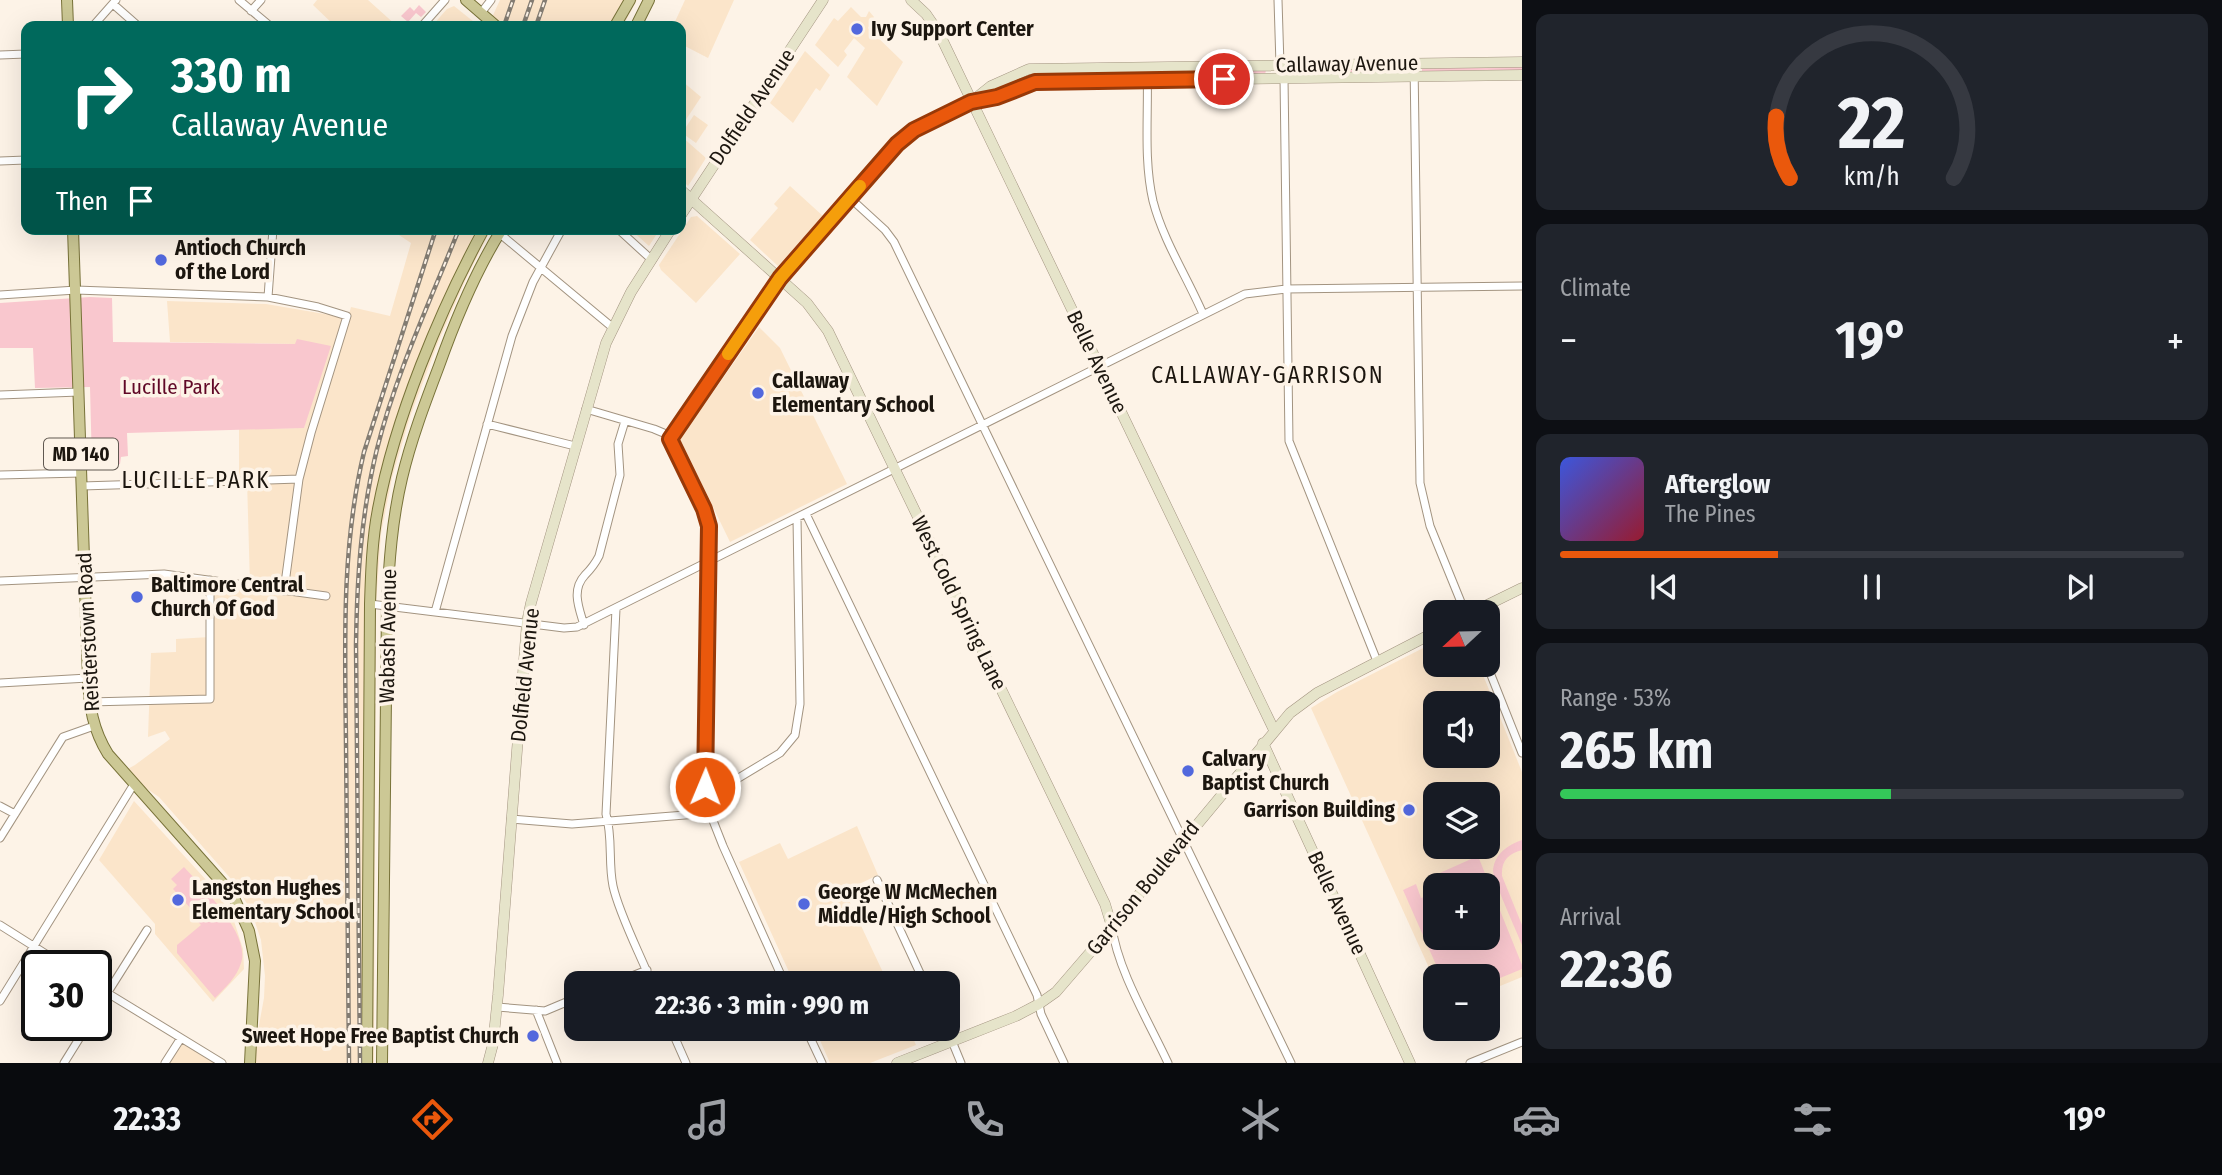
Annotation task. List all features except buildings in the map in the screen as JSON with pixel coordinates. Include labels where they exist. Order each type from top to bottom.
[{"type":"main road","points":[[67,0],[68,21]]},
{"type":"main road","points":[[466,0],[490,21]]},
{"type":"main road","points":[[618,21],[630,0]]},
{"type":"main road","points":[[638,21],[649,0]]},
{"type":"main road","name":"Reisterstown Road","points":[[73,235],[89,702],[94,726],[108,754],[214,873],[243,915],[255,961],[250,1063]]},
{"type":"main road","name":"Wabash Avenue","points":[[367,1063],[370,604],[374,533],[393,447],[433,338],[481,235]]},
{"type":"main road","name":"Wabash Avenue","points":[[382,1063],[387,606],[389,562],[396,511],[410,451],[456,320],[499,235]]},
{"type":"main road","points":[[367,834],[384,835]]},
{"type":"street","points":[[239,0],[264,21]]},
{"type":"street","points":[[251,11],[261,0]]},
{"type":"street","points":[[426,21],[445,0]]},
{"type":"street","points":[[481,13],[491,0]]},
{"type":"street","name":"Dolfield Avenue","points":[[686,207],[823,0]]},
{"type":"street","name":"Belle Avenue","points":[[911,0],[926,14],[939,33],[1274,730]]},
{"type":"street","points":[[1278,0],[1280,65],[1284,78],[1291,447],[1377,661]]},
{"type":"street","points":[[97,21],[114,2],[133,21]]},
{"type":"street","points":[[0,55],[21,54]]},
{"type":"street","name":"Callaway Avenue","points":[[670,439],[780,278],[904,137],[971,102],[991,86],[1029,69],[1522,62]]},
{"type":"street","points":[[1414,63],[1419,466],[1422,497],[1430,526],[1460,600]]},
{"type":"street","points":[[1147,67],[1149,172],[1154,202],[1163,228],[1203,314]]},
{"type":"street","points":[[1029,69],[1035,82]]},
{"type":"street","name":"Callaway Avenue","points":[[971,102],[997,97],[1035,82],[1522,75]]},
{"type":"street","points":[[0,161],[21,160]]},
{"type":"street","name":"West Cold Spring Lane","points":[[686,194],[807,303],[828,331],[1105,904],[1115,947],[1168,1063]]},
{"type":"street","points":[[850,198],[890,235],[1291,1063]]},
{"type":"street","points":[[268,297],[273,235]]},
{"type":"street","points":[[506,235],[612,327]]},
{"type":"street","points":[[435,612],[512,336],[525,299],[559,235]]},
{"type":"street","points":[[625,235],[652,260]]},
{"type":"street","name":"Dolfield Avenue","points":[[488,1063],[497,1007],[527,622],[575,446],[612,327],[667,235]]},
{"type":"street","points":[[370,604],[570,628],[584,625],[1251,292],[1286,289],[1522,286]]},
{"type":"street","points":[[0,295],[76,290],[268,297],[347,316],[299,479],[284,591]]},
{"type":"street","points":[[0,395],[79,392]]},
{"type":"street","points":[[586,410],[660,430],[670,439],[707,517],[710,562],[705,777],[707,797],[710,813],[723,846],[779,971]]},
{"type":"street","points":[[584,625],[577,590],[599,556],[620,475],[618,444],[625,421]]},
{"type":"street","points":[[487,424],[575,446]]},
{"type":"street","points":[[0,475],[81,473]]},
{"type":"street","points":[[82,486],[299,479]]},
{"type":"street","points":[[806,514],[987,889],[1064,1063]]},
{"type":"street","points":[[707,797],[780,754],[795,735],[800,716],[797,518]]},
{"type":"street","points":[[0,581],[164,574],[326,596]]},
{"type":"street","points":[[89,702],[210,699],[210,580]]},
{"type":"street","points":[[1498,600],[1522,588]]},
{"type":"street","points":[[616,609],[606,814],[613,887],[647,970]]},
{"type":"street","name":"Garrison Boulevard","points":[[960,1038],[1039,1004],[1056,992],[1274,730],[1308,699],[1423,638]]},
{"type":"street","points":[[1492,677],[1522,753]]},
{"type":"street","points":[[0,683],[88,678]]},
{"type":"street","points":[[0,838],[63,737],[94,726]]},
{"type":"street","name":"Belle Avenue","points":[[1263,743],[1410,1063]]},
{"type":"street","points":[[0,1000],[134,784]]},
{"type":"street","points":[[0,806],[15,814]]},
{"type":"street","points":[[512,819],[555,824],[710,813]]},
{"type":"street","points":[[877,880],[919,971]]},
{"type":"street","points":[[0,925],[39,950]]},
{"type":"street","points":[[112,987],[147,930]]},
{"type":"street","points":[[112,995],[222,1063]]},
{"type":"street","points":[[497,1007],[545,1011],[564,1003]]},
{"type":"street","points":[[536,1010],[557,1063]]},
{"type":"street","points":[[165,1063],[181,1038]]},
{"type":"street","points":[[64,1063],[78,1041]]},
{"type":"street","points":[[676,1041],[686,1063]]},
{"type":"street","points":[[812,1041],[822,1063]]},
{"type":"street","points":[[953,1041],[961,1063]]},
{"type":"street","name":"Garrison Boulevard","points":[[897,1063],[953,1041]]},
{"type":"street","points":[[1471,1063],[1522,1042]]},
{"type":"shaded area","points":[[317,0],[368,0],[391,21],[330,21],[313,5]]},
{"type":"shaded area","points":[[500,0],[637,0],[626,21],[490,21]]},
{"type":"shaded area","points":[[685,0],[734,0],[708,58],[686,47],[686,21],[675,21]]},
{"type":"shaded area","points":[[454,6],[473,21],[436,21],[447,9]]},
{"type":"shaded area","points":[[851,7],[861,17],[866,17],[869,11],[874,17],[868,28],[903,62],[877,106],[847,77],[865,48],[854,38],[844,51],[847,55],[838,67],[815,45],[834,18],[838,21]]},
{"type":"shaded area","points":[[805,51],[830,75],[820,91],[816,88],[793,123],[770,103]]},
{"type":"shaded area","points":[[686,84],[701,97],[686,120]]},
{"type":"shaded area","points":[[694,115],[708,125],[696,143],[686,136],[686,127]]},
{"type":"shaded area","points":[[686,140],[706,158],[688,186],[686,184]]},
{"type":"shaded area","points":[[790,186],[823,216],[778,266],[750,240],[778,208],[774,204]]},
{"type":"shaded area","points":[[697,216],[740,254],[696,303],[659,265],[679,235],[686,235],[686,224],[691,217]]},
{"type":"shaded area","points":[[399,235],[488,235],[439,340],[410,417],[392,478],[381,534],[376,604],[374,1063],[252,1063],[264,998],[265,976],[261,940],[251,910],[232,880],[159,797],[122,772],[170,739],[165,731],[148,737],[151,653],[176,652],[176,639],[210,637],[210,580],[250,585],[247,480],[239,480],[239,429],[304,428],[306,419],[295,344],[170,342],[167,301],[266,304],[348,318],[351,307],[390,316],[411,243]]},
{"type":"shaded area","points":[[637,235],[656,235],[649,246]]},
{"type":"shaded area","name":"Callaway Elementary School","points":[[759,327],[780,348],[847,484],[730,542],[680,439]]},
{"type":"shaded area","points":[[1423,648],[1423,677],[1484,677],[1489,691],[1423,691],[1423,768],[1500,768],[1500,717],[1522,772],[1522,977],[1500,986],[1500,964],[1427,964],[1311,708]]},
{"type":"shaded area","name":"Langston Hughes Elementary School","points":[[134,801],[218,893],[233,918],[243,949],[244,969],[213,1002],[155,934],[155,924],[99,860]]},
{"type":"shaded area","name":"George W McMechen Middle/High School","points":[[857,826],[878,875],[857,885],[847,896],[882,971],[789,971],[739,862],[780,843],[788,859]]},
{"type":"shaded area","points":[[182,1038],[224,1063],[167,1063]]},
{"type":"shaded area","points":[[820,1041],[914,1041],[916,1045],[870,1063],[830,1063]]},
{"type":"green space","points":[[419,5],[426,12],[421,17],[416,13],[409,21],[401,16],[410,7],[414,11]]},
{"type":"green space","points":[[1522,65],[1522,71],[1422,73],[1422,67]]},
{"type":"green space","points":[[1403,67],[1404,73],[1292,74],[1292,69]]},
{"type":"green space","points":[[1264,69],[1266,72],[1263,75],[1157,77],[1156,71]]},
{"type":"green space","name":"Lucille Park","points":[[112,298],[113,342],[295,344],[297,339],[331,346],[304,428],[127,433],[128,456],[121,457],[120,464],[92,466],[90,387],[35,388],[33,348],[0,348],[0,303]]},
{"type":"green space","points":[[1522,840],[1522,850],[1506,859],[1502,876],[1522,925],[1522,945],[1500,892],[1500,873],[1493,871],[1496,860],[1512,845]]},
{"type":"green space","points":[[1471,859],[1479,859],[1485,873],[1440,873]]},
{"type":"green space","points":[[184,867],[232,925],[242,951],[237,973],[215,998],[177,953],[177,945],[201,925],[191,914],[194,912],[173,889],[177,885],[171,879]]},
{"type":"green space","points":[[1416,884],[1421,898],[1423,897],[1423,935],[1403,890]]},
{"type":"green space","points":[[1500,910],[1522,969],[1500,978],[1500,964],[1436,964],[1430,950],[1500,950]]},
{"type":"railway","points":[[506,21],[513,0]]},
{"type":"railway","points":[[525,21],[532,0]]},
{"type":"railway","points":[[538,21],[545,0]]},
{"type":"railway","points":[[349,1063],[345,634],[351,525],[364,452],[434,235]]},
{"type":"railway","points":[[360,1063],[356,645],[364,522],[377,449],[394,393],[457,235]]},
{"type":"slow traffic","points":[[728,354],[780,278],[860,186]]},
{"type":"place","name":"Ivy Support Center","points":[[857,29]]},
{"type":"place","name":"Antioch Church of the Lord","points":[[161,260]]},
{"type":"place","name":"Callaway Elementary School","points":[[758,393]]},
{"type":"place","name":"Baltimore Central Church Of God","points":[[137,597]]},
{"type":"place","name":"Calvary Baptist Church","points":[[1188,771]]},
{"type":"place","name":"Garrison Building","points":[[1409,810]]},
{"type":"place","name":"Langston Hughes Elementary School","points":[[178,900]]},
{"type":"place","name":"George W McMechen Middle/High School","points":[[804,904]]},
{"type":"place","name":"Sweet Hope Free Baptist Church","points":[[533,1036]]},
{"type":"district","name":"CALLAWAY-GARRISON","points":[[1268,375]]},
{"type":"district","name":"LUCILLE PARK","points":[[196,480]]},
{"type":"route","points":[[705,787],[709,526],[704,509],[670,439],[780,278],[897,144],[914,130],[971,102],[997,97],[1035,82],[1224,79]]}]
